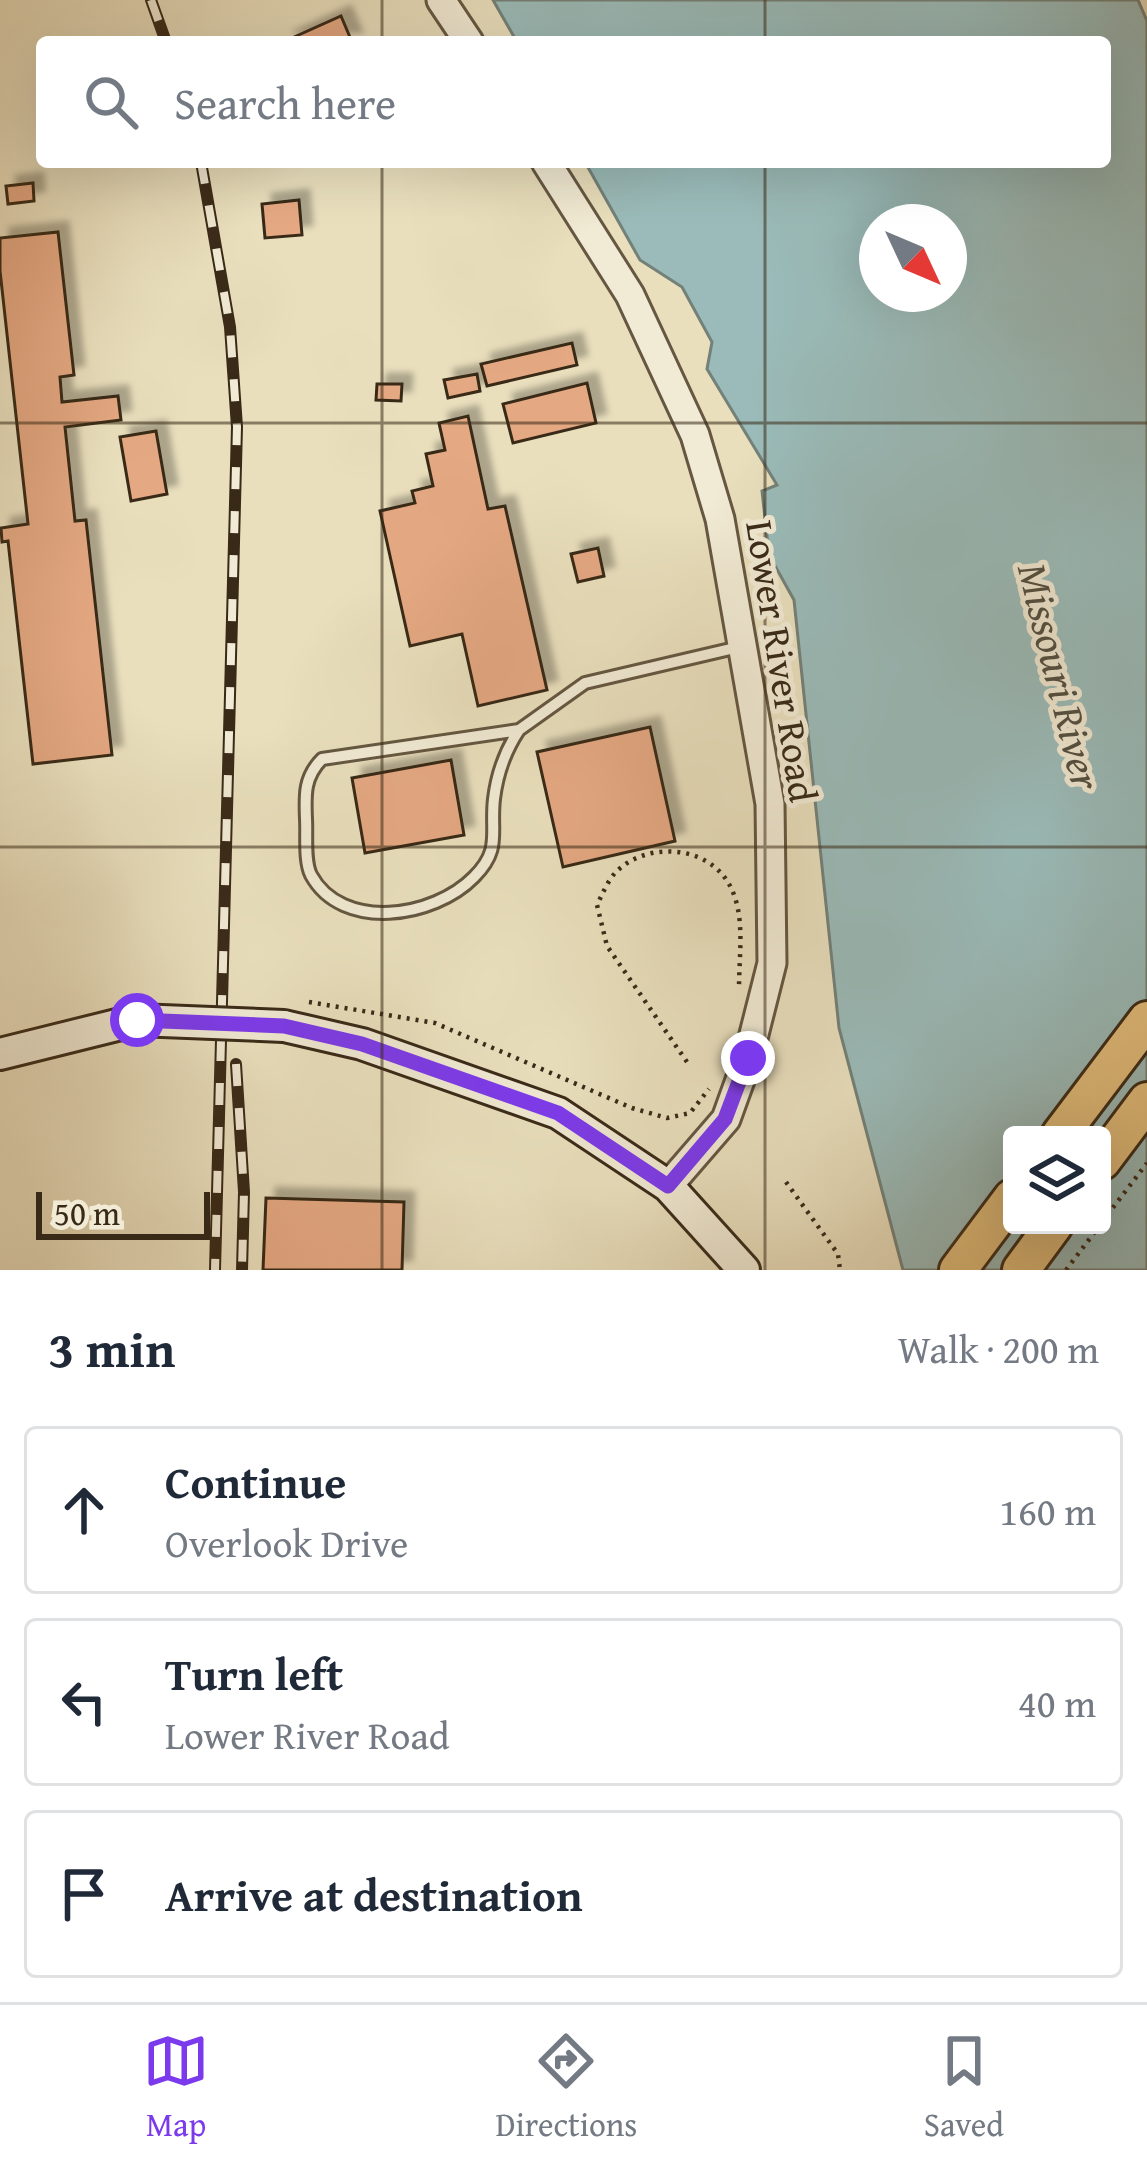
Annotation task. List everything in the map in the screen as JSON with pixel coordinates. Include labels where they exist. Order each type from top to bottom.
[{"type":"highway","points":[[1067,1126],[1147,1020]]},
{"type":"highway","points":[[1111,1149],[1147,1101]]},
{"type":"highway","points":[[958,1270],[1003,1210]]},
{"type":"highway","points":[[1021,1270],[1047,1234]]},
{"type":"main road","points":[[0,1054],[137,1020],[294,1014],[362,1044],[558,1113],[668,1186],[744,1270]]},
{"type":"street","points":[[441,0],[465,36]]},
{"type":"street","name":"Lower River Road","points":[[550,168],[630,295],[695,435],[720,519],[770,804],[772,963],[748,1058],[725,1119],[668,1186]]},
{"type":"lane","points":[[519,730],[322,759],[310,771],[304,794],[309,872],[338,906],[372,914],[419,906],[472,879],[495,849],[494,800],[505,752],[519,730],[585,683],[742,646]]},
{"type":"path","points":[[686,1062],[607,946],[597,905],[616,872],[656,850],[700,855],[729,884],[740,923],[738,994]]},
{"type":"path","points":[[294,1014],[435,1023],[632,1108],[668,1118],[690,1113],[710,1088]]},
{"type":"path","points":[[1111,1211],[1147,1163]]},
{"type":"path","points":[[786,1182],[838,1253],[840,1270]]},
{"type":"path","points":[[1066,1270],[1093,1234]]},
{"type":"water","name":"Missouri River","points":[[493,0],[1138,0],[1147,21],[1147,1270],[903,1270],[839,1028],[794,600],[769,555],[762,491],[777,485],[707,369],[712,342],[682,287],[640,260],[588,168],[1111,168],[1111,36],[514,36]]},
{"type":"building","points":[[341,16],[349,36],[296,36]]},
{"type":"building","points":[[33,183],[34,201],[8,204],[6,186]]},
{"type":"building","points":[[299,200],[302,235],[265,238],[262,204]]},
{"type":"building","points":[[58,232],[74,375],[60,377],[62,402],[118,396],[121,420],[65,427],[75,521],[86,520],[112,755],[33,764],[8,541],[2,542],[1,528],[28,524],[0,238]]},
{"type":"building","points":[[572,343],[577,365],[487,386],[481,364]]},
{"type":"building","points":[[477,374],[480,391],[448,398],[444,380]]},
{"type":"building","points":[[587,383],[596,423],[513,443],[503,404]]},
{"type":"building","points":[[377,384],[402,384],[401,401],[376,400]]},
{"type":"building","points":[[468,416],[488,509],[505,506],[547,690],[478,706],[462,634],[410,646],[380,511],[415,503],[412,491],[433,486],[426,454],[445,450],[439,423]]},
{"type":"building","points":[[156,431],[167,494],[131,501],[120,437]]},
{"type":"building","points":[[598,548],[604,576],[578,582],[571,554]]},
{"type":"building","points":[[650,727],[675,841],[563,867],[537,752]]},
{"type":"building","points":[[451,760],[464,835],[365,853],[352,778]]},
{"type":"building","points":[[266,1198],[404,1202],[402,1270],[263,1270]]},
{"type":"railway","points":[[151,0],[164,36]]},
{"type":"railway","points":[[202,168],[230,327],[237,427],[215,1270]]},
{"type":"railway","points":[[236,1064],[244,1192],[242,1270]]},
{"type":"route","points":[[137,1020],[284,1026],[362,1044],[558,1113],[668,1186],[725,1119],[748,1058]]}]
